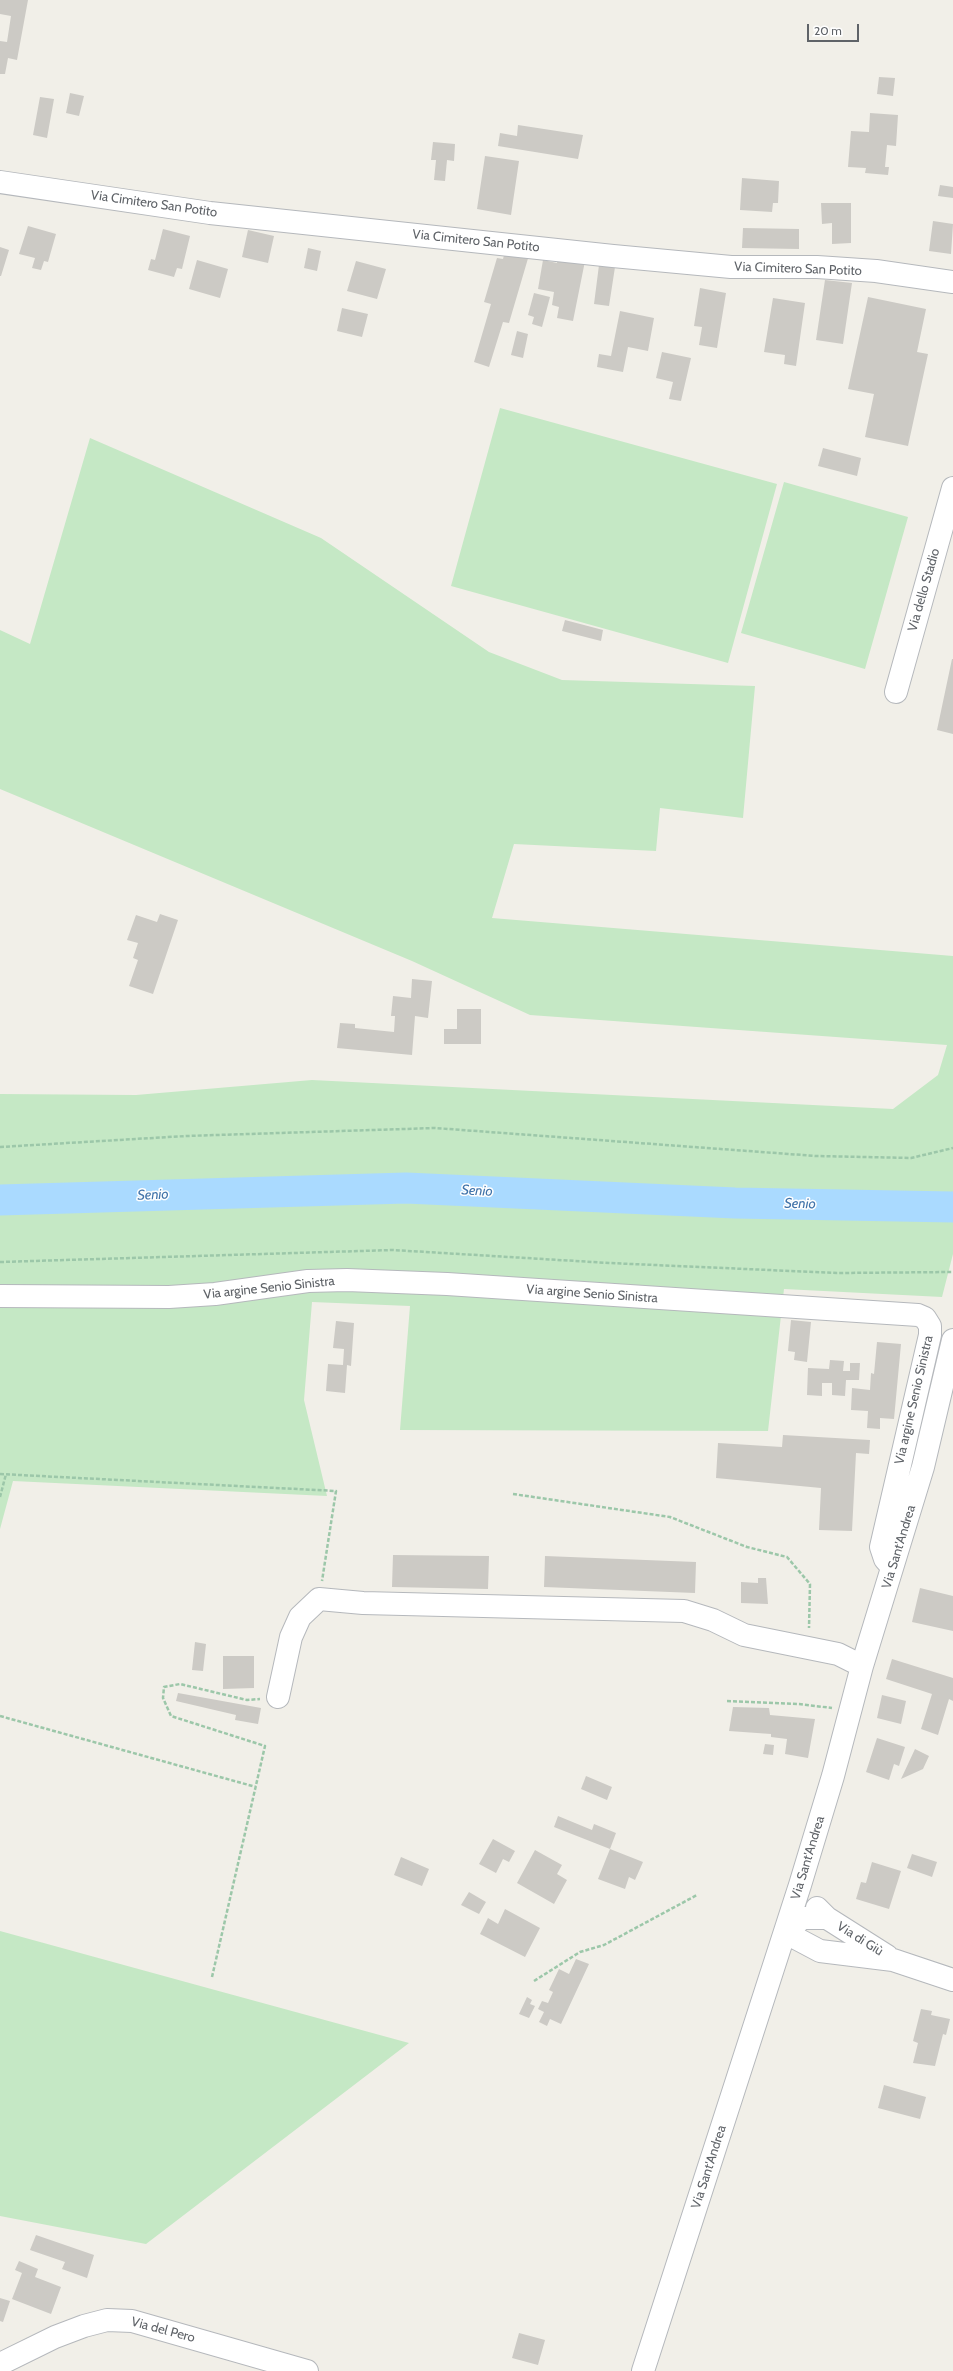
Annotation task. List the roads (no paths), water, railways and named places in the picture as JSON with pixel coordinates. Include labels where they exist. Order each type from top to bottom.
[{"type":"street","name":"Via Cimitero San Potito","points":[[0,182],[210,213],[605,255],[732,267],[817,267],[854,269],[953,282]]},
{"type":"street","name":"Via dello Stadio","points":[[896,692],[953,488]]},
{"type":"street","name":"Via argine Senio Sinistra","points":[[0,1296],[169,1297],[215,1294],[308,1281],[347,1280],[446,1284],[918,1315],[926,1318],[930,1326],[930,1335],[881,1547],[885,1559],[892,1567]]},
{"type":"street","name":"Via Sant'Andrea","points":[[643,2371],[773,1968],[786,1933],[862,1666],[923,1467],[953,1340]]},
{"type":"street","points":[[278,1697],[291,1637],[300,1617],[319,1599],[363,1603],[684,1611],[713,1620],[744,1635],[838,1654],[862,1666]]},
{"type":"street","name":"Via di Giù","points":[[800,1884],[812,1903],[827,1918],[893,1960]]},
{"type":"street","name":"Via di Giù","points":[[820,1951],[786,1933],[802,1918],[827,1918]]},
{"type":"street","name":"Via di Giù","points":[[773,1968],[794,1957],[820,1951],[893,1960],[953,1980]]},
{"type":"street","name":"Via del Pero","points":[[0,2364],[55,2337],[84,2326],[107,2320],[120,2320],[132,2321],[307,2371]]},
{"type":"waterway","name":"Senio","points":[[0,1200],[406,1188],[735,1203],[953,1207]]}]
